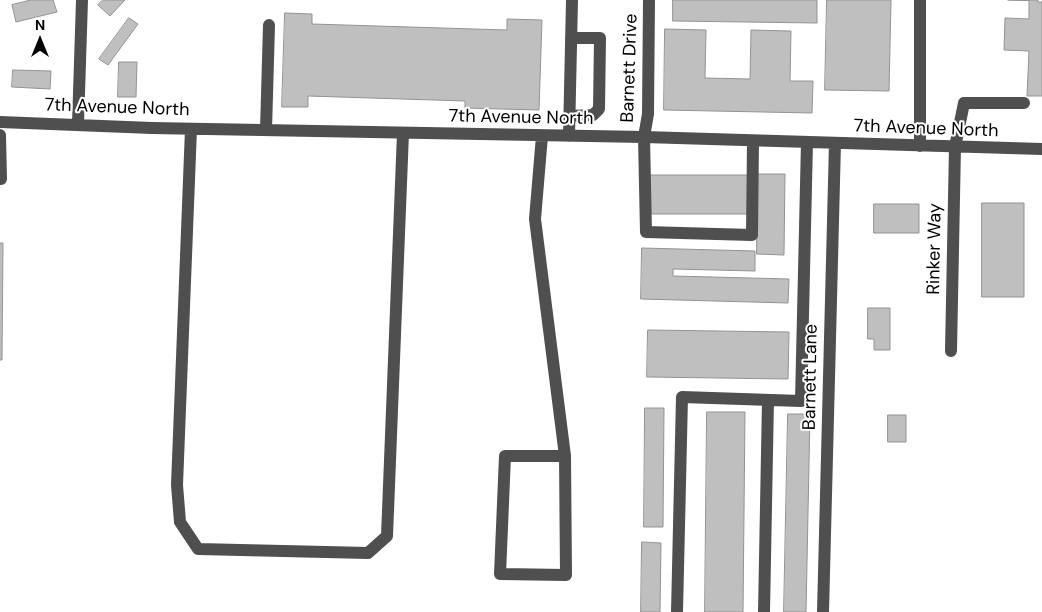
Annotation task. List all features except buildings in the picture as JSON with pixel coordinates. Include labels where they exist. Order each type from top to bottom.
[{"type":"street","points":[[78,124],[82,0]]},
{"type":"street","points":[[569,136],[572,0]]},
{"type":"street","name":"Barnett Drive","points":[[649,0],[648,114],[644,137],[646,232],[752,235],[753,141]]},
{"type":"street","points":[[920,0],[920,146]]},
{"type":"street","points":[[266,130],[269,24]]},
{"type":"street","points":[[570,116],[593,115],[598,109],[600,38],[571,38]]},
{"type":"street","name":"Rinker Way","points":[[951,351],[955,147],[964,103],[1024,104]]},
{"type":"street","name":"7th Avenue North","points":[[0,122],[266,130],[644,137],[1042,150]]},
{"type":"street","points":[[191,128],[177,485],[180,522],[198,549],[368,553],[387,536],[403,133]]},
{"type":"street","points":[[0,134],[1,179]]},
{"type":"street","points":[[542,136],[535,219],[565,456],[566,574],[500,574],[505,456],[565,456]]},
{"type":"street","points":[[677,612],[682,397],[801,401],[807,142]]},
{"type":"street","name":"Barnett Lane","points":[[823,612],[835,143]]},
{"type":"street","points":[[764,612],[768,400]]}]
